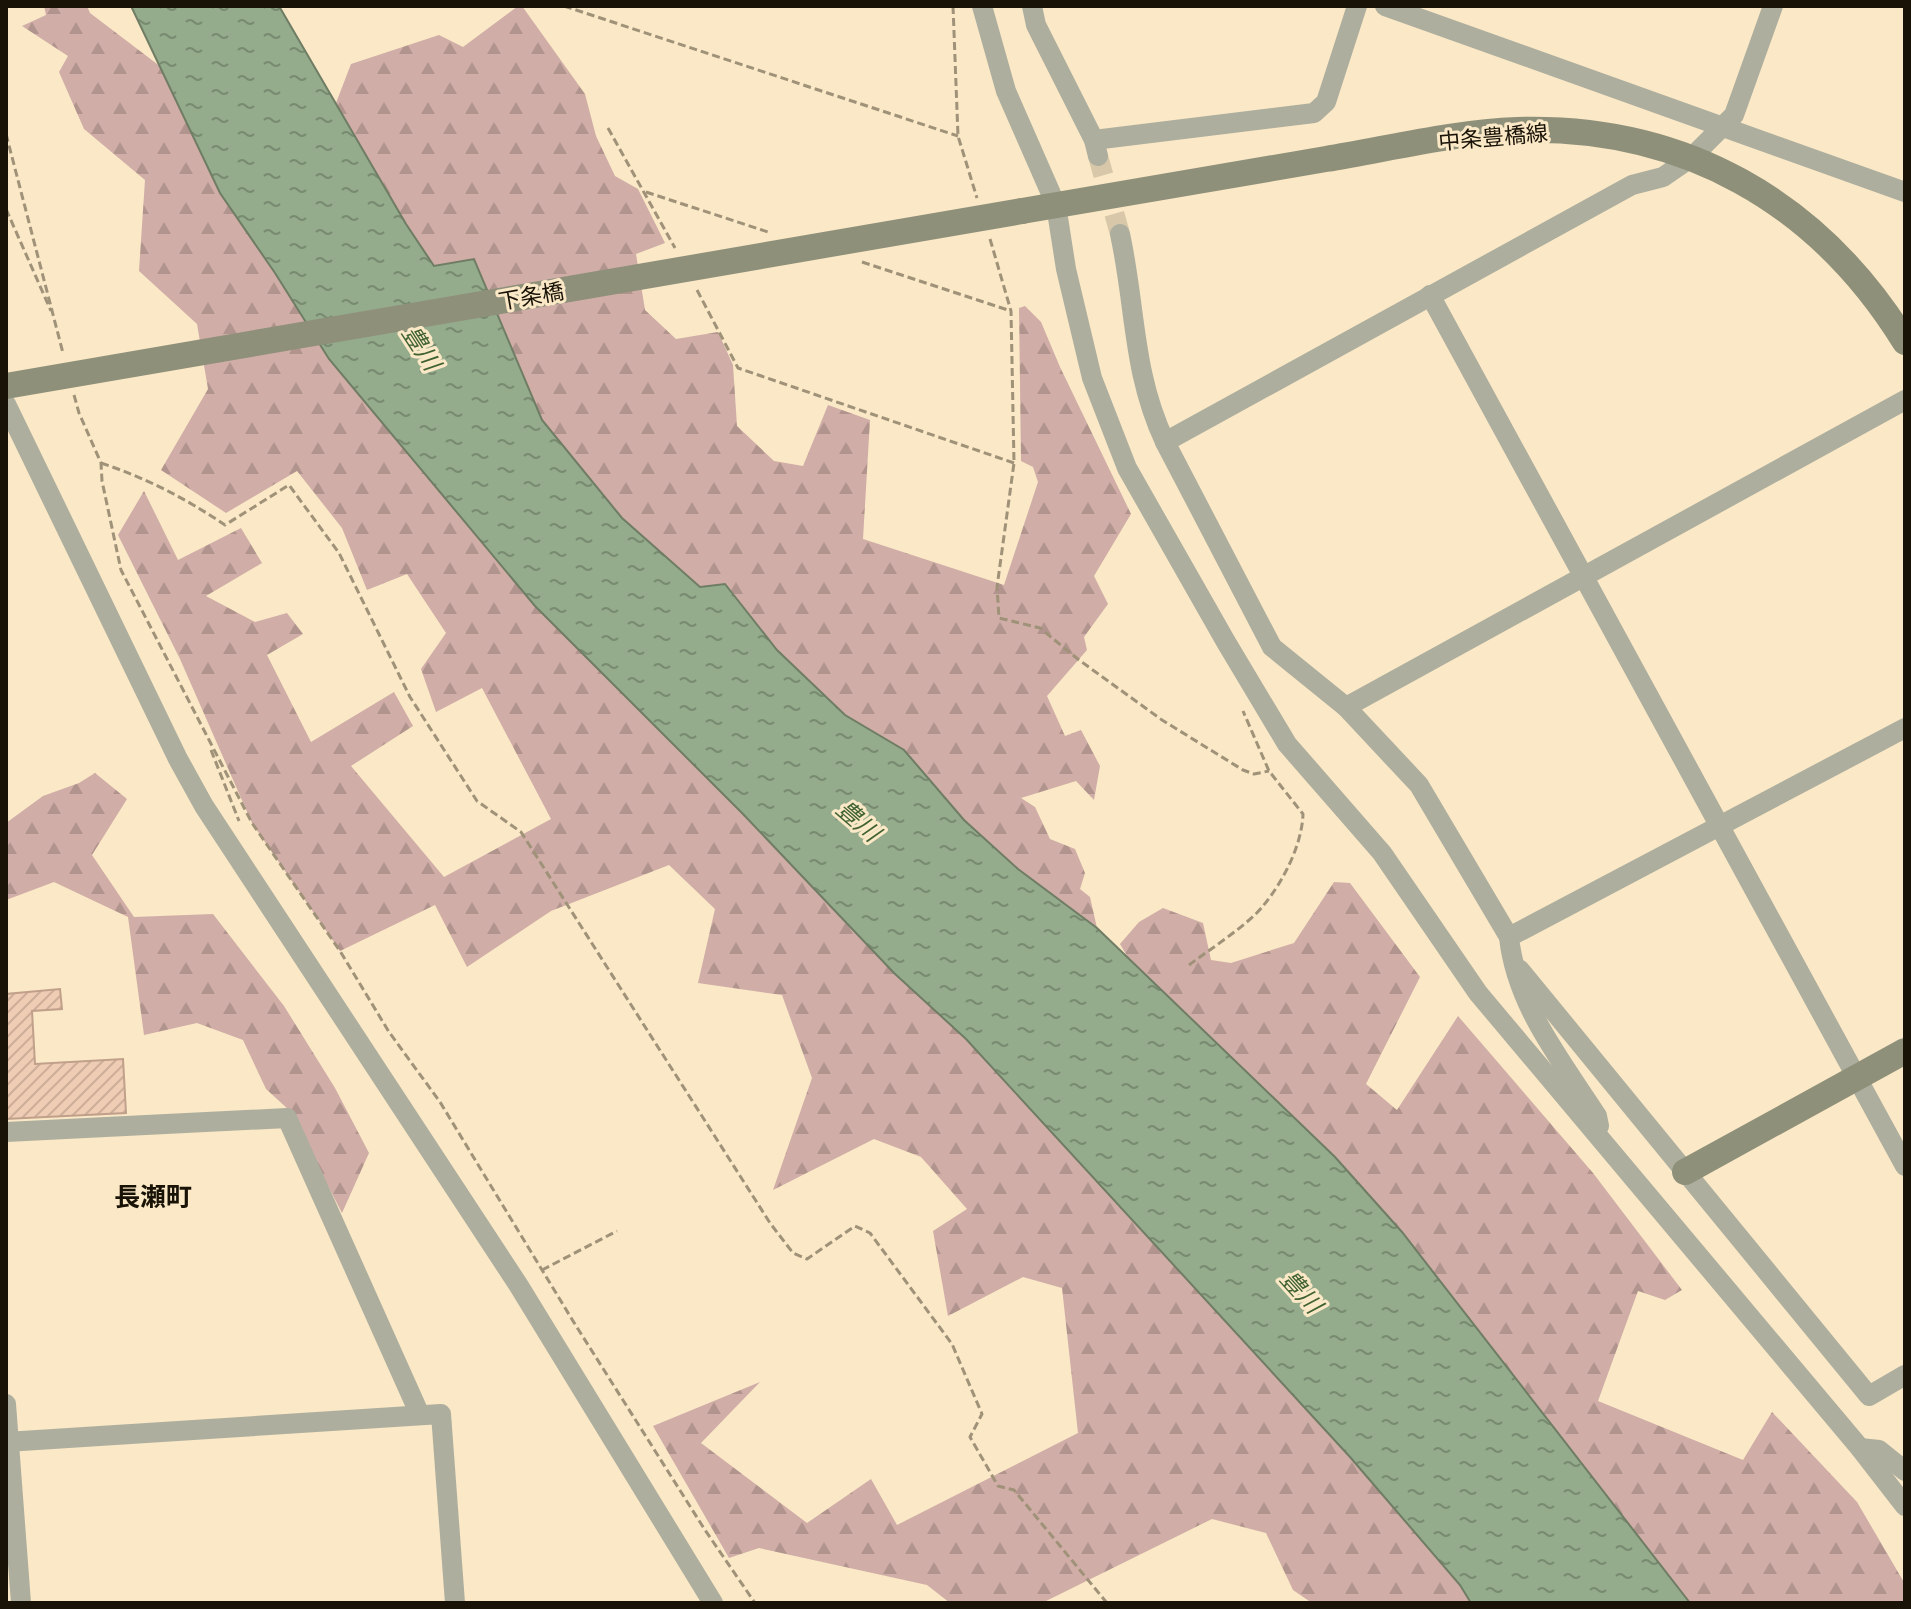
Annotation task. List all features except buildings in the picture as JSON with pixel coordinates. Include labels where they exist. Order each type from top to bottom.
[{"type":"main road","name":"中条豊橋線","points":[[1056,205],[1435,141],[1515,130],[1575,131],[1692,157],[1740,179],[1790,211],[1837,253],[1905,342]]},
{"type":"main road","name":"下条橋","points":[[6,386],[1056,205]]},
{"type":"main road","points":[[1685,1172],[1905,1051]]},
{"type":"street","points":[[982,6],[1006,91],[1056,205],[1066,269],[1092,378],[1127,468],[1287,744],[1382,853],[1478,993],[1860,1448],[1905,1506]]},
{"type":"street","points":[[1032,6],[1036,25],[1096,148],[1314,113],[1326,102],[1357,6]]},
{"type":"street","points":[[1385,6],[1905,192]]},
{"type":"street","points":[[1165,442],[1632,185],[1663,177],[1692,157],[1734,115],[1773,6]]},
{"type":"street","points":[[1120,234],[1136,351],[1155,421],[1272,647],[1346,707],[1419,785],[1509,937],[1511,960],[1520,989],[1548,1040],[1597,1116],[1605,1146]]},
{"type":"street","points":[[1430,295],[1905,1166]]},
{"type":"street","points":[[1346,707],[1905,400]]},
{"type":"street","points":[[6,404],[178,759],[204,806],[519,1286],[713,1603]]},
{"type":"street","points":[[1509,937],[1905,728]]},
{"type":"street","points":[[1511,960],[1869,1396],[1905,1375]]},
{"type":"street","points":[[1478,993],[1498,1000],[1651,1130]]},
{"type":"street","points":[[6,1132],[287,1118],[420,1415]]},
{"type":"street","points":[[6,1404],[21,1603]]},
{"type":"street","points":[[8,1442],[441,1414],[455,1603]]},
{"type":"street","points":[[1860,1448],[1879,1450],[1905,1471]]},
{"type":"path","points":[[564,6],[958,136]]},
{"type":"path","points":[[953,6],[958,136],[980,205]]},
{"type":"path","points":[[608,128],[681,260]]},
{"type":"path","points":[[6,134],[64,355]]},
{"type":"path","points":[[6,209],[57,325]]},
{"type":"path","points":[[988,233],[1011,311],[1014,463],[997,587],[999,618],[1040,628],[1162,720],[1243,770],[1254,774],[1269,771]]},
{"type":"path","points":[[695,287],[738,368],[1014,463]]},
{"type":"path","points":[[71,384],[79,413],[101,463],[121,570],[252,823],[340,951],[389,1032],[440,1102],[705,1530],[755,1603]]},
{"type":"path","points":[[101,463],[146,478],[193,503],[225,525],[289,485],[339,553],[410,697],[477,801],[521,832],[770,1223],[793,1253],[807,1259],[855,1226],[870,1233],[952,1344],[982,1414],[970,1437],[998,1486],[1014,1490],[1107,1603]]},
{"type":"path","points":[[1189,965],[1263,907],[1294,856],[1302,836],[1303,814],[1269,771],[1239,699]]},
{"type":"path","points":[[206,736],[243,831]]},
{"type":"path","points":[[542,1270],[617,1231]]},
{"type":"green space","points":[[44,6],[87,6],[90,13],[161,67],[220,193],[329,359],[535,606],[742,813],[894,973],[966,1039],[1350,1457],[1460,1585],[1471,1603],[1312,1603],[1293,1590],[1266,1533],[1212,1519],[1042,1603],[950,1603],[927,1585],[759,1548],[729,1558],[653,1426],[760,1382],[701,1443],[807,1523],[871,1479],[897,1525],[1078,1433],[1062,1288],[1023,1277],[948,1316],[933,1231],[967,1209],[921,1157],[874,1139],[773,1190],[812,1078],[782,995],[698,983],[715,909],[669,865],[551,911],[467,967],[435,905],[340,951],[252,823],[180,659],[118,535],[144,491],[178,560],[241,528],[262,563],[206,596],[255,622],[287,613],[303,634],[267,655],[311,742],[394,692],[413,726],[351,766],[444,877],[551,819],[482,688],[436,712],[421,669],[446,633],[407,574],[367,590],[342,528],[297,471],[226,513],[161,470],[208,389],[197,324],[139,271],[145,180],[84,129],[59,72],[68,56],[22,26],[46,15]]},
{"type":"green space","points":[[522,6],[585,94],[596,136],[615,176],[638,189],[665,243],[636,254],[645,310],[676,339],[718,332],[733,365],[737,426],[774,461],[803,466],[828,405],[870,420],[863,539],[1004,585],[1038,482],[1033,467],[1021,461],[1019,308],[1025,306],[1041,322],[1131,514],[1094,576],[1108,604],[1084,637],[1087,650],[1047,696],[1065,736],[1081,730],[1100,766],[1094,800],[1076,781],[1021,798],[1035,807],[1050,839],[1075,849],[1085,873],[1080,889],[1090,897],[1097,928],[1018,869],[964,820],[904,750],[845,715],[777,650],[726,584],[700,587],[622,518],[542,420],[474,260],[434,266],[406,224],[336,103],[351,64],[439,35],[463,47]]},
{"type":"green space","points":[[95,773],[127,799],[92,855],[134,917],[213,914],[284,1006],[335,1088],[369,1153],[342,1213],[289,1110],[266,1089],[243,1040],[197,1023],[144,1035],[128,917],[54,882],[6,900],[6,823],[43,796],[79,783]]},
{"type":"green space","points":[[1334,882],[1350,883],[1420,977],[1366,1084],[1397,1110],[1458,1016],[1593,1173],[1682,1290],[1665,1300],[1638,1291],[1598,1401],[1743,1460],[1772,1412],[1857,1502],[1905,1584],[1905,1603],[1690,1603],[1402,1232],[1130,961],[1120,944],[1139,922],[1163,908],[1203,923],[1211,960],[1231,963],[1294,943]]},
{"type":"water","name":"豊川","points":[[131,6],[279,6],[406,224],[434,266],[474,259],[542,420],[622,518],[700,587],[725,584],[777,650],[845,715],[904,750],[964,820],[1018,869],[1097,928],[1335,1157],[1402,1232],[1690,1603],[1471,1603],[1460,1585],[1350,1457],[966,1039],[894,973],[742,813],[535,606],[329,359],[220,193]]},
{"type":"tunnel","points":[[1098,156],[1120,234]]},
{"type":"district","name":"長瀬町","points":[[153,1197]]}]
